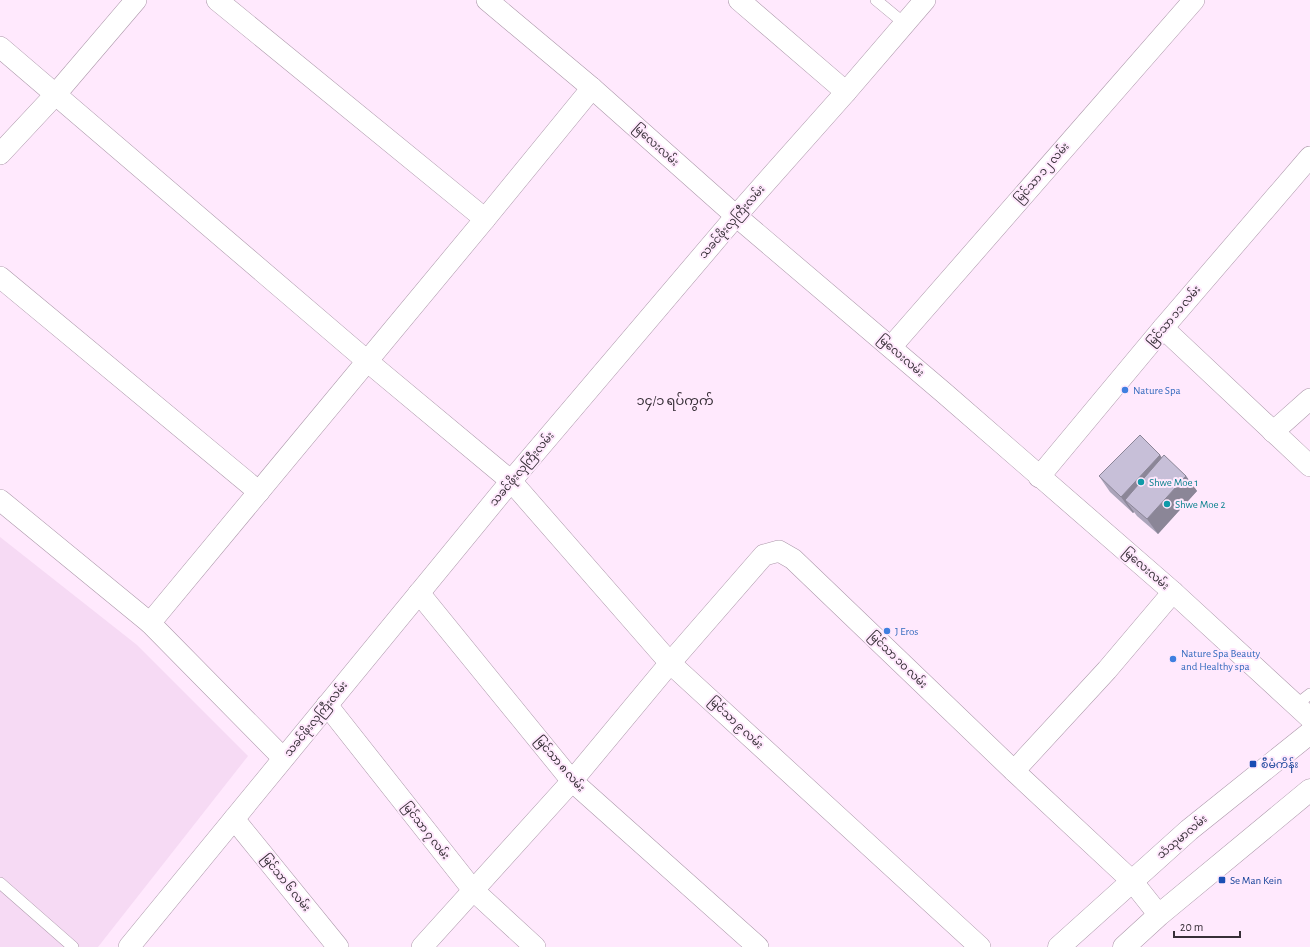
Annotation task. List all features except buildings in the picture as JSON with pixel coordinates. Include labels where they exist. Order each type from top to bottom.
[{"type":"main road","name":"သံသုမာလမ်း","points":[[1059,947],[1189,830],[1310,733]]},
{"type":"main road","points":[[1124,947],[1159,915],[1310,790]]},
{"type":"street","points":[[0,154],[55,95],[136,0]]},
{"type":"street","points":[[217,0],[485,219]]},
{"type":"street","name":"မြလေးလမ်း","points":[[487,0],[592,88],[736,216],[891,347],[1039,477],[1305,706]]},
{"type":"street","points":[[739,0],[846,92]]},
{"type":"street","name":"သခင်ဖိုးလှကြီးလမ်း","points":[[136,944],[234,819],[511,481],[736,216],[926,0]]},
{"type":"street","name":"မြင်သာ ၁၂ လမ်း","points":[[891,347],[1194,0]]},
{"type":"street","name":"မြင်သာ ၉ လမ်း","points":[[0,47],[367,361],[511,481],[670,663],[980,947]]},
{"type":"street","points":[[150,623],[592,88]]},
{"type":"street","name":"မြင်သာ ၁၁ လမ်း","points":[[1039,477],[1163,328],[1310,157]]},
{"type":"street","points":[[0,277],[258,492]]},
{"type":"street","points":[[1163,328],[1310,466]]},
{"type":"street","points":[[1273,432],[1310,399]]},
{"type":"street","points":[[0,500],[150,623],[284,758]]},
{"type":"street","name":"မြင်သာ ၁၀ လမ်း","points":[[670,663],[764,555],[779,551],[792,559],[1014,771],[1132,881],[1159,915]]},
{"type":"street","points":[[1014,771],[1107,670],[1173,592]]},
{"type":"street","name":"မြင်သာ ၈ လမ်း","points":[[419,593],[572,781],[758,947]]},
{"type":"street","points":[[422,947],[572,781],[670,663]]},
{"type":"street","name":"မြင်သာ ၇ လမ်း","points":[[327,705],[472,890],[535,947]]},
{"type":"street","name":"မြင်သာ ၆ လမ်း","points":[[234,819],[338,947]]},
{"type":"lane","points":[[876,0],[905,24]]},
{"type":"lane","points":[[0,883],[73,947]]},
{"type":"shaded area","points":[[0,537],[137,645],[248,756],[98,947],[0,947]]},
{"type":"place","name":"Nature Spa","points":[[1125,390]]},
{"type":"place","name":"Shwe Moe 1","points":[[1141,482]]},
{"type":"place","name":"Shwe Moe 2","points":[[1167,504]]},
{"type":"place","name":"J Eros","points":[[887,631]]},
{"type":"place","name":"Nature Spa Beauty and Healthy spa","points":[[1173,659]]},
{"type":"place","name":"စီမံကိန်း","points":[[1253,764]]},
{"type":"place","name":"Se Man Kein","points":[[1222,880]]},
{"type":"district","name":"၁၄/၁ ရပ်ကွက်","points":[[675,401]]}]
